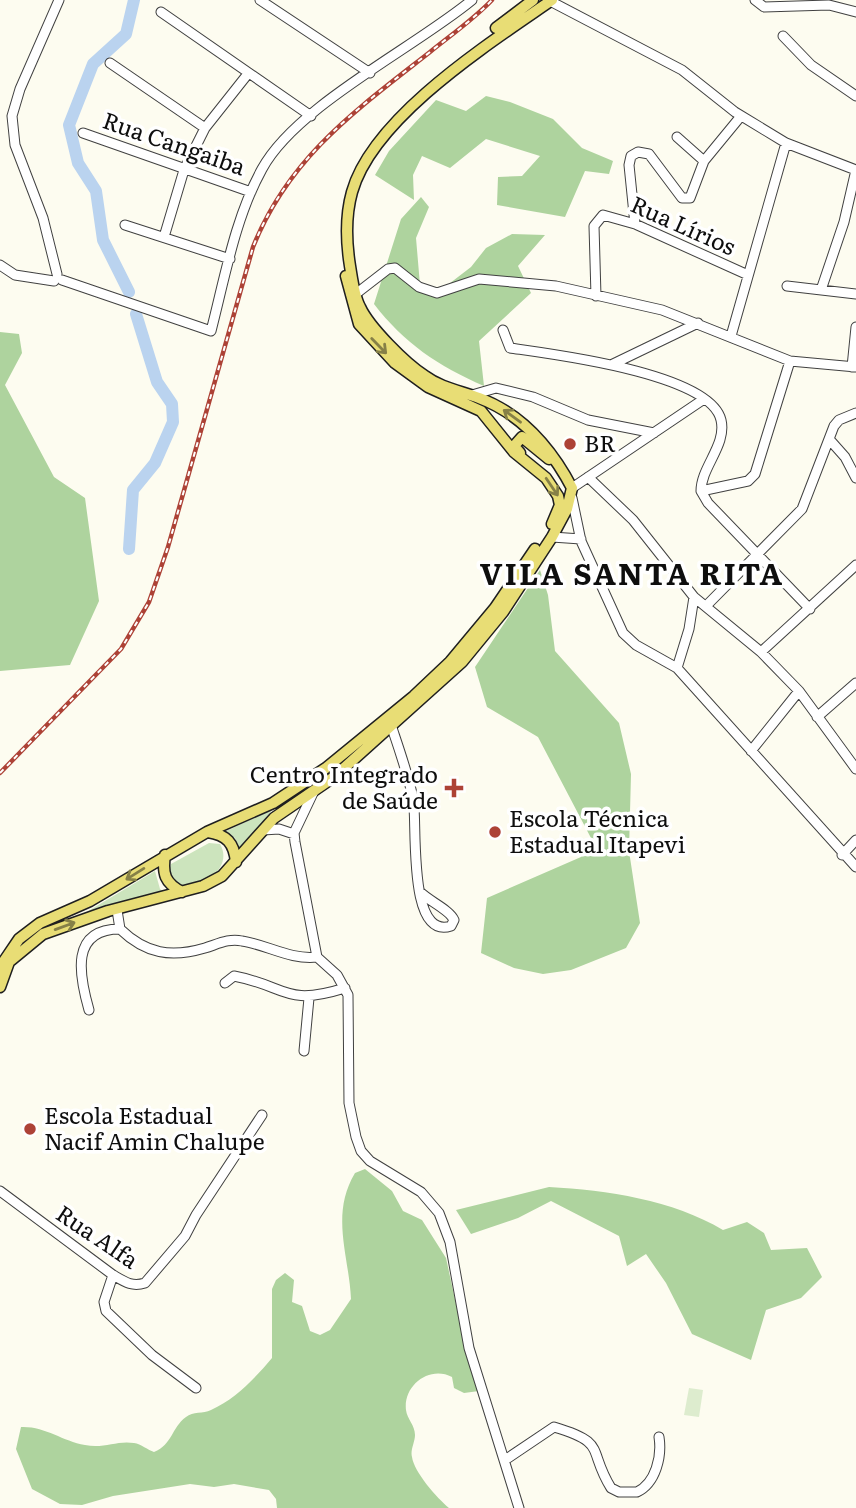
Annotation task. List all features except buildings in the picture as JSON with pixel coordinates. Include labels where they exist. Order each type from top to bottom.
[{"type":"main road","points":[[0,951],[40,923],[90,901],[207,832],[273,803],[326,768],[414,696],[450,662],[495,608],[558,512],[558,496],[546,478],[514,452],[481,411],[428,387],[395,363],[359,324],[348,291],[342,232],[342,211],[348,186],[360,159],[376,137],[429,82],[533,0]]},
{"type":"main road","points":[[0,987],[9,962],[35,939],[65,925],[213,882],[236,862],[263,830],[291,804],[314,791],[445,679],[481,641],[568,509],[571,492],[558,464],[535,433],[518,419],[472,395],[426,377],[407,362],[359,307],[346,233],[352,191],[364,165],[412,108],[486,43],[551,1]]},
{"type":"main road","points":[[533,468],[515,448],[518,439],[526,440],[558,464]]},
{"type":"main road","points":[[207,832],[225,837],[232,845],[236,862]]},
{"type":"main road","points":[[165,855],[163,874],[169,884],[182,892]]},
{"type":"main road","points":[[0,968],[19,939]]},
{"type":"street","points":[[58,278],[43,218],[15,145],[12,116],[20,89],[60,0]]},
{"type":"street","points":[[260,0],[370,73]]},
{"type":"street","points":[[0,265],[15,275],[58,278],[212,331],[230,259],[251,192],[276,147],[311,116],[472,0]]},
{"type":"street","points":[[755,0],[764,7],[828,5],[856,12]]},
{"type":"street","points":[[551,1],[682,70],[741,116],[786,143],[856,170],[844,222],[821,290]]},
{"type":"street","points":[[161,12],[247,75],[311,116]]},
{"type":"street","points":[[783,36],[811,65],[856,96]]},
{"type":"street","points":[[110,63],[205,128]]},
{"type":"street","points":[[163,236],[184,170],[205,128],[247,75]]},
{"type":"street","points":[[635,224],[629,164],[631,156],[638,152],[649,154],[682,198],[693,195],[704,160],[741,116]]},
{"type":"street","name":"Rua Cangaiba","points":[[83,134],[251,192]]},
{"type":"street","points":[[677,137],[704,160]]},
{"type":"street","points":[[731,336],[786,143]]},
{"type":"street","name":"Rua Lírios","points":[[596,296],[594,226],[597,219],[610,215],[748,275]]},
{"type":"street","points":[[844,222],[856,222]]},
{"type":"street","points":[[125,225],[230,259]]},
{"type":"street","points":[[357,293],[388,270],[395,268],[419,287],[436,293],[465,281],[494,278],[662,310],[790,360],[854,367],[856,327]]},
{"type":"street","points":[[787,286],[856,294]]},
{"type":"street","points":[[613,364],[698,323]]},
{"type":"street","points":[[503,330],[510,348],[613,364],[660,379],[704,399],[718,413],[722,423],[721,436],[701,491]]},
{"type":"street","points":[[701,491],[748,481],[755,474],[790,360]]},
{"type":"street","points":[[472,395],[496,388],[533,397],[588,420],[654,433]]},
{"type":"street","points":[[704,399],[588,477],[571,492],[581,539],[622,632],[636,645],[677,668],[842,855],[856,867]]},
{"type":"street","points":[[707,605],[802,509],[839,420],[856,413]]},
{"type":"street","points":[[625,429],[629,449]]},
{"type":"street","points":[[829,439],[855,474]]},
{"type":"street","points":[[588,477],[633,520],[694,597],[761,652],[799,691],[856,769]]},
{"type":"street","points":[[701,491],[756,554],[810,608]]},
{"type":"street","points":[[552,537],[581,539]]},
{"type":"street","points":[[761,652],[856,565]]},
{"type":"street","points":[[677,668],[689,629],[694,597]]},
{"type":"street","points":[[817,717],[856,683]]},
{"type":"street","points":[[751,751],[799,691]]},
{"type":"street","points":[[391,725],[414,801],[414,859],[419,892]]},
{"type":"street","points":[[314,791],[294,834],[317,957],[345,988],[350,1006],[349,1103],[356,1137],[361,1152],[370,1161],[422,1192],[439,1213],[450,1242],[468,1348],[520,1507]]},
{"type":"street","points":[[263,830],[279,829],[294,834]]},
{"type":"street","points":[[842,855],[854,844]]},
{"type":"street","points":[[117,910],[120,929],[142,948],[154,951],[193,951],[231,940],[294,957],[317,957]]},
{"type":"street","points":[[89,1010],[81,983],[80,966],[83,953],[94,934],[120,929]]},
{"type":"street","points":[[225,983],[234,976],[280,993],[309,998],[345,988]]},
{"type":"street","points":[[303,1051],[309,998]]},
{"type":"street","name":"Rua Alfa","points":[[0,1191],[113,1275],[129,1284],[145,1283],[185,1236],[262,1115]]},
{"type":"street","points":[[113,1275],[104,1302],[106,1311],[152,1355],[196,1388]]},
{"type":"street","points":[[505,1460],[554,1427],[589,1440],[598,1454],[611,1488],[619,1492],[637,1492],[653,1477],[661,1450],[659,1437]]},
{"type":"green space","points":[[486,96],[510,102],[553,119],[582,148],[613,161],[609,174],[585,171],[565,217],[497,205],[498,177],[522,176],[540,156],[486,139],[450,168],[422,156],[413,175],[414,200],[375,175],[389,151],[436,100],[466,111]]},
{"type":"green space","points":[[421,197],[429,207],[416,238],[420,285],[441,290],[471,267],[486,248],[512,234],[545,235],[518,266],[531,293],[479,341],[484,386],[423,352],[397,330],[374,304],[401,219]]},
{"type":"green space","points":[[0,332],[19,334],[22,353],[5,385],[54,477],[85,498],[99,601],[70,665],[0,671]]},
{"type":"green space","points":[[540,570],[548,595],[555,651],[619,723],[631,774],[629,851],[640,923],[626,948],[571,970],[543,974],[514,968],[481,953],[487,898],[581,857],[591,838],[538,737],[487,707],[475,667]]},
{"type":"green space","points":[[272,810],[239,851],[235,838],[224,832]]},
{"type":"green space","points":[[209,843],[220,844],[223,853],[218,870],[203,882],[193,885],[174,883],[167,872],[171,864]]},
{"type":"green space","points":[[155,871],[160,889],[164,892],[80,916]]},
{"type":"green space","points":[[365,1169],[392,1191],[403,1211],[422,1220],[446,1258],[464,1341],[479,1391],[464,1393],[454,1388],[452,1377],[435,1374],[413,1385],[406,1401],[406,1410],[415,1431],[412,1452],[414,1463],[427,1484],[449,1508],[277,1508],[276,1499],[269,1490],[234,1484],[214,1487],[190,1484],[113,1496],[82,1505],[60,1504],[32,1489],[16,1449],[21,1427],[46,1431],[85,1445],[134,1443],[154,1452],[165,1445],[186,1417],[211,1410],[237,1394],[272,1358],[272,1289],[276,1280],[285,1273],[294,1280],[292,1302],[302,1306],[310,1331],[320,1335],[330,1330],[351,1299],[342,1220],[348,1189],[355,1173]]},
{"type":"green space","points":[[549,1187],[639,1198],[683,1211],[723,1230],[747,1222],[764,1233],[771,1250],[807,1248],[822,1277],[801,1298],[766,1310],[751,1360],[692,1334],[666,1283],[646,1254],[627,1266],[619,1236],[551,1201],[518,1218],[471,1234],[456,1210]]},
{"type":"green space","points":[[689,1388],[703,1390],[699,1417],[684,1415]]},
{"type":"waterway","points":[[129,292],[103,240],[96,191],[78,163],[69,125],[93,64],[126,34],[134,0]]},
{"type":"waterway","points":[[129,549],[133,490],[155,463],[173,422],[172,404],[157,382],[136,314]]},
{"type":"railway","points":[[0,773],[121,649],[149,602],[168,547],[253,247],[285,187],[305,161],[351,115],[492,0]]},
{"type":"place","name":"BR","points":[[570,444]]},
{"type":"place","name":"Centro Integrado de Saúde","points":[[454,788]]},
{"type":"place","name":"Escola Técnica Estadual Itapevi","points":[[495,832]]},
{"type":"place","name":"Escola Estadual Nacif Amin Chalupe","points":[[30,1129]]},
{"type":"district","name":"VILA SANTA RITA","points":[[632,575]]}]
